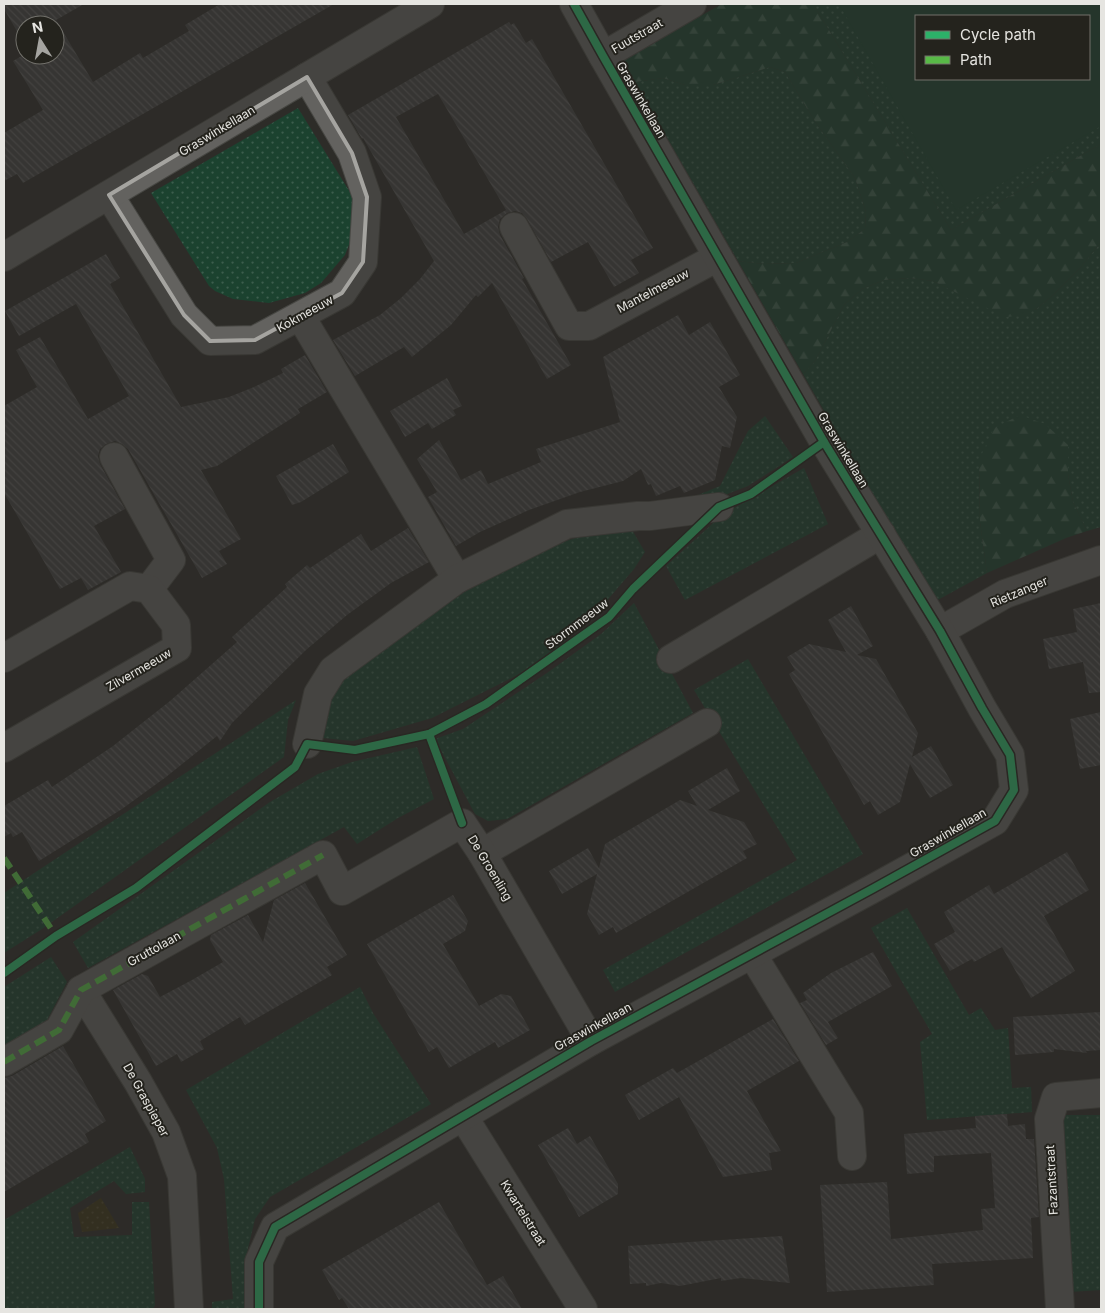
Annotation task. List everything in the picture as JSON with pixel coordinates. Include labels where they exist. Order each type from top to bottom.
[{"type":"street","name":"Graswinkellaan","points":[[4,257],[428,4]]},
{"type":"street","name":"Graswinkellaan","points":[[259,1309],[259,1262],[275,1227],[590,1040],[752,954],[995,820],[1014,790],[1010,755],[940,630],[824,442],[574,4]]},
{"type":"street","name":"Fuutstraat","points":[[603,56],[676,8]]},
{"type":"street","name":"Kokmeeuw","points":[[109,195],[184,315],[210,341],[255,340],[301,317],[342,293],[363,262],[368,197],[352,153],[307,77]]},
{"type":"street","name":"Mantelmeeuw","points":[[514,227],[569,326],[589,326],[718,257]]},
{"type":"street","points":[[301,317],[457,579]]},
{"type":"street","points":[[4,658],[130,586],[150,589],[171,560],[114,457]]},
{"type":"street","points":[[308,744],[318,694],[333,670],[457,579],[567,524],[719,507]]},
{"type":"street","points":[[671,659],[881,534]]},
{"type":"street","name":"Rietzanger","points":[[940,630],[1006,594],[1101,560]]},
{"type":"street","name":"Zilvermeeuw","points":[[4,748],[177,648],[176,625],[150,589]]},
{"type":"street","points":[[482,853],[707,723]]},
{"type":"street","name":"De Groenling","points":[[323,855],[342,891],[462,824],[482,853],[590,1040]]},
{"type":"street","name":"Gruttolaan","points":[[81,990],[323,855]]},
{"type":"street","points":[[752,954],[849,1113],[852,1156]]},
{"type":"street","points":[[4,1062],[59,1030],[81,990]]},
{"type":"street","name":"De Graspieper","points":[[81,990],[138,1082],[166,1132],[182,1176],[189,1309]]},
{"type":"street","name":"Fazantstraat","points":[[1060,1309],[1048,1119],[1056,1097],[1101,1093]]},
{"type":"street","name":"Kwartelstraat","points":[[463,1116],[583,1309]]},
{"type":"highlighted area","points":[[307,77],[352,153],[367,197],[363,262],[342,293],[255,340],[210,341],[184,315],[109,195]]},
{"type":"green space","points":[[722,4],[813,4],[951,230],[1101,144],[1101,242],[1080,268],[1052,296],[1035,310],[1019,316],[1005,317],[933,281],[910,278],[884,280],[862,289],[844,305],[815,361],[803,374],[738,261],[764,264],[796,263],[847,242],[865,229],[866,212],[855,178],[816,123],[785,72],[770,67],[713,85],[685,85],[663,78],[635,82],[622,60]]},
{"type":"green space","points":[[813,4],[1101,4],[1101,144],[951,230]]},
{"type":"green space","points":[[839,4],[1101,4],[1101,126],[956,210]]},
{"type":"green space","points":[[770,67],[785,72],[816,123],[855,178],[866,212],[865,229],[847,242],[796,263],[764,264],[738,261],[635,82],[663,78],[685,85],[713,85]]},
{"type":"green space","points":[[298,108],[356,202],[352,237],[345,255],[321,283],[305,293],[269,303],[233,299],[215,291],[209,286],[151,193]]},
{"type":"green space","points":[[1101,242],[1101,527],[1087,531],[1073,502],[1068,474],[1068,445],[979,460],[980,522],[987,573],[934,602],[803,374],[815,361],[844,305],[862,289],[884,280],[910,278],[933,281],[976,302],[1035,310],[1080,268]]},
{"type":"green space","points":[[1020,415],[1045,424],[1068,445],[1068,474],[1073,502],[1087,531],[1066,538],[987,573],[980,522],[979,460],[994,428]]},
{"type":"green space","points":[[765,416],[793,457],[748,486],[717,498],[676,504],[720,486],[748,431]]},
{"type":"green space","points":[[804,468],[828,524],[685,600],[666,566],[722,515]]},
{"type":"green space","points":[[618,523],[632,530],[645,552],[634,569],[598,611],[539,664],[432,718],[353,741],[313,737],[314,727],[345,675],[466,591],[558,544]]},
{"type":"green space","points":[[634,603],[693,713],[507,819],[488,821],[475,814],[435,739],[463,729],[547,673],[601,634]]},
{"type":"green space","points":[[748,659],[863,854],[615,992],[603,970],[797,860],[694,690]]},
{"type":"green space","points":[[296,700],[288,720],[284,757],[42,929],[4,953],[4,893]]},
{"type":"green space","points":[[417,747],[434,799],[398,818],[357,844],[344,827],[88,968],[73,942],[270,802],[318,774],[352,762]]},
{"type":"green space","points":[[907,908],[969,1015],[981,1008],[995,1030],[1008,1028],[1012,1088],[1031,1087],[1032,1112],[927,1120],[920,1042],[932,1034],[871,928]]},
{"type":"green space","points":[[51,957],[67,982],[46,1022],[4,1046],[4,987]]},
{"type":"green space","points":[[360,987],[373,1013],[431,1104],[270,1197],[255,1219],[246,1257],[248,1309],[212,1309],[212,1302],[233,1299],[224,1179],[217,1148],[186,1090]]},
{"type":"green space","points":[[1066,1115],[1101,1115],[1101,1290],[1069,1292],[1058,1125]]},
{"type":"green space","points":[[130,1147],[145,1179],[145,1192],[126,1194],[114,1181],[70,1208],[74,1237],[132,1235],[132,1202],[149,1202],[155,1305],[153,1309],[4,1309],[4,1220]]},
{"type":"sand","points":[[101,1198],[119,1228],[82,1232],[78,1213]]},
{"type":"building","points":[[4,4],[84,4],[65,15],[15,15],[15,28],[4,9]]},
{"type":"building","points":[[220,4],[334,4],[23,183],[17,174],[4,181],[4,133],[43,110],[15,65],[65,65],[65,35],[93,82],[140,53],[143,58],[189,31],[185,25]]},
{"type":"building","points":[[509,22],[511,25],[514,23],[526,43],[532,39],[653,248],[631,260],[639,273],[614,287],[588,242],[551,262],[522,213],[515,211],[507,213],[500,219],[498,227],[500,235],[524,278],[522,279],[571,365],[547,379],[492,283],[478,297],[476,295],[451,325],[412,357],[404,347],[355,376],[333,340],[380,315],[420,279],[434,261],[348,115]],"holes":[[[438,94],[506,210],[464,234],[396,117]]]},
{"type":"building","points":[[106,254],[120,278],[110,284],[181,407],[229,397],[254,387],[283,373],[281,369],[305,355],[327,392],[298,409],[300,413],[217,466],[201,470],[241,539],[219,551],[227,564],[202,578],[128,449],[115,441],[106,444],[100,449],[98,456],[100,464],[125,509],[94,526],[121,572],[88,590],[81,578],[60,589],[4,493],[4,406],[37,387],[16,350],[40,337],[88,419],[129,396],[76,304],[19,336],[5,311]]},
{"type":"building","points":[[678,315],[689,335],[710,322],[740,375],[719,387],[737,417],[730,448],[722,446],[715,480],[684,493],[680,486],[656,496],[651,484],[648,485],[641,469],[623,481],[580,492],[529,510],[480,532],[456,546],[428,497],[437,492],[417,459],[439,440],[461,480],[481,470],[488,484],[541,462],[536,449],[620,422],[603,357]]},
{"type":"building","points":[[447,378],[462,406],[453,410],[456,415],[432,429],[428,423],[405,437],[390,411]]},
{"type":"building","points":[[333,444],[349,472],[301,502],[292,505],[276,476]]},
{"type":"building","points":[[408,528],[429,562],[391,583],[347,615],[306,650],[232,723],[220,741],[217,736],[122,809],[39,861],[22,832],[13,837],[11,833],[4,837],[4,806],[48,780],[52,787],[113,746],[170,701],[237,642],[232,637],[287,587],[285,584],[307,565],[310,568],[361,534],[371,551]]},
{"type":"building","points":[[1101,603],[1101,692],[1089,693],[1083,662],[1049,669],[1043,639],[1077,632],[1073,609]]},
{"type":"building","points":[[851,606],[873,646],[857,655],[876,659],[918,733],[912,757],[931,746],[953,785],[930,798],[910,764],[900,802],[878,815],[870,801],[864,805],[789,674],[795,670],[787,657],[809,644],[846,652],[828,620]]},
{"type":"building","points":[[1101,712],[1101,765],[1080,769],[1070,719]]},
{"type":"building","points":[[727,768],[740,791],[708,810],[744,822],[757,844],[743,851],[747,858],[616,933],[613,927],[599,935],[587,914],[597,874],[562,894],[549,871],[588,848],[599,868],[605,844],[680,800],[697,806],[688,791]]},
{"type":"building","points":[[1067,852],[1089,890],[1044,916],[1075,971],[1031,998],[1002,947],[974,962],[972,959],[950,971],[934,944],[955,932],[944,912],[989,885],[994,894]]},
{"type":"building","points":[[305,883],[347,955],[327,967],[332,975],[245,1025],[240,1017],[200,1041],[204,1049],[181,1062],[177,1054],[156,1066],[113,990],[142,974],[148,976],[160,997],[192,980],[223,962],[210,940],[211,935],[248,915],[263,942],[274,900]]},
{"type":"building","points":[[453,895],[468,921],[465,931],[443,944],[479,1006],[501,994],[511,996],[530,1030],[498,1048],[495,1042],[449,1068],[437,1047],[429,1052],[367,944]]},
{"type":"building","points":[[873,952],[892,986],[828,1022],[838,1038],[826,1045],[800,1003],[807,1000],[803,993],[831,973]]},
{"type":"building","points":[[1101,1012],[1101,1050],[1086,1051],[1087,1053],[1054,1049],[1054,1052],[1015,1055],[1013,1017]]},
{"type":"building","points":[[773,1019],[799,1061],[747,1091],[781,1151],[769,1153],[772,1170],[723,1177],[679,1097],[639,1120],[625,1095],[673,1068],[677,1073]]},
{"type":"building","points":[[63,1046],[106,1121],[85,1134],[89,1142],[4,1192],[4,1078],[12,1076]]},
{"type":"building","points":[[1007,1114],[1008,1126],[1025,1124],[1026,1139],[1034,1139],[1039,1217],[1031,1218],[1033,1258],[932,1264],[934,1285],[827,1292],[820,1185],[887,1182],[891,1239],[983,1230],[981,1209],[995,1208],[991,1153],[934,1156],[934,1172],[907,1174],[904,1134],[976,1128],[975,1116]]},
{"type":"building","points":[[568,1128],[577,1144],[590,1136],[618,1184],[618,1194],[579,1217],[538,1145]]},
{"type":"building","points":[[439,1202],[487,1285],[503,1276],[522,1309],[349,1309],[342,1298],[339,1300],[322,1270]]},
{"type":"building","points":[[782,1236],[790,1283],[741,1278],[721,1281],[721,1278],[680,1286],[661,1283],[646,1286],[646,1283],[630,1284],[628,1246]]},
{"type":"marked path","points":[[4,1062],[59,1030],[81,990],[323,855]]},
{"type":"marked path","points":[[4,858],[56,936]]},
{"type":"cycle path","points":[[259,1309],[259,1262],[275,1227],[591,1041],[995,821],[1014,790],[1010,755],[940,631],[824,442],[574,4]]},
{"type":"cycle path","name":"Stormmeeuw","points":[[4,973],[56,936],[136,888],[295,767],[307,744],[355,750],[429,734],[486,704],[609,617],[633,589],[719,507],[751,494],[824,442]]},
{"type":"cycle path","points":[[429,734],[462,823]]}]
